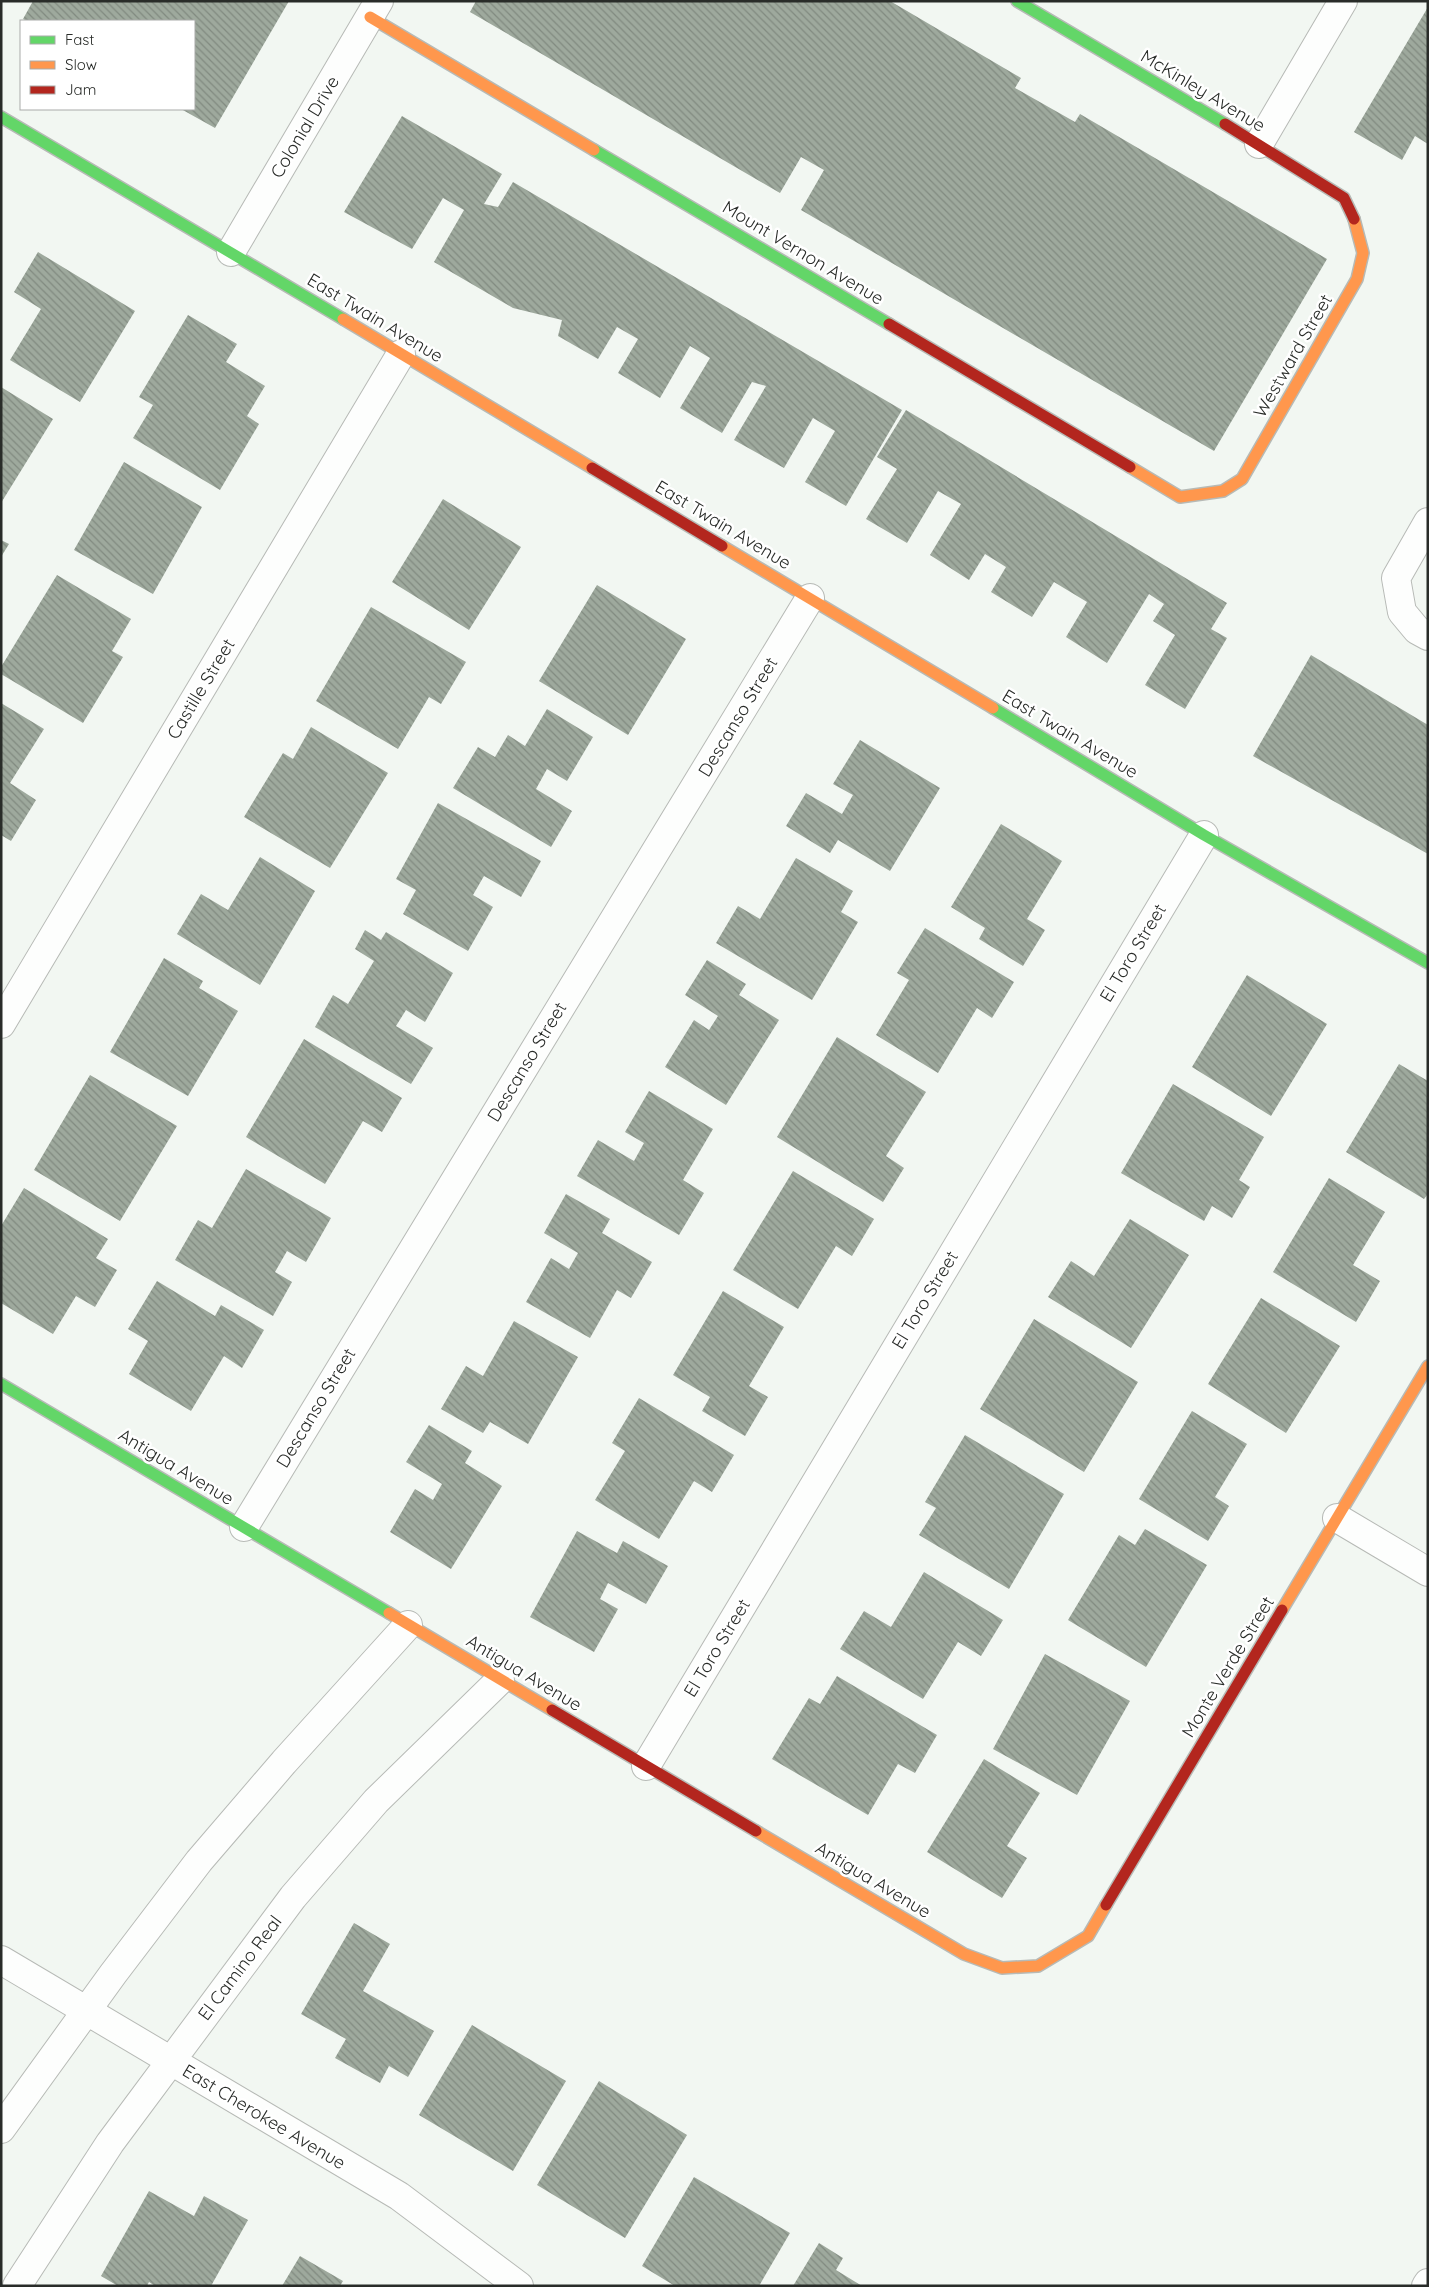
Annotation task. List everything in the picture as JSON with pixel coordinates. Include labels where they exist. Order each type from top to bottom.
[{"type":"street","name":"McKinley Avenue","points":[[1017,1],[1259,144],[1344,198],[1357,224]]},
{"type":"street","points":[[1259,144],[1343,1]]},
{"type":"street","name":"Colonial Drive","points":[[231,252],[375,9]]},
{"type":"street","name":"Mount Vernon Avenue","points":[[375,9],[1180,498],[1223,491]]},
{"type":"street","name":"East Twain Avenue","points":[[2,120],[231,252],[1204,835],[1428,963]]},
{"type":"street","name":"Westward Street","points":[[1223,491],[1242,479],[1357,279],[1363,253],[1357,224]]},
{"type":"street","name":"Castille Street","points":[[1,1024],[401,354]]},
{"type":"street","points":[[1428,522],[1396,578],[1402,612],[1417,630],[1428,636]]},
{"type":"street","name":"Descanso Street","points":[[244,1527],[810,598]]},
{"type":"street","name":"El Toro Street","points":[[646,1766],[1204,835]]},
{"type":"street","name":"Monte Verde Street","points":[[1038,1966],[1088,1936],[1428,1366]]},
{"type":"street","name":"Antigua Avenue","points":[[1,1384],[964,1954],[1002,1968],[1038,1966]]},
{"type":"street","points":[[1337,1518],[1428,1572]]},
{"type":"street","points":[[1,2129],[199,1861],[284,1762],[408,1625]]},
{"type":"street","name":"El Camino Real","points":[[17,2286],[110,2143],[293,1897],[376,1801],[500,1680]]},
{"type":"street","name":"East Cherokee Avenue","points":[[1,1960],[398,2196],[519,2286]]},
{"type":"building","points":[[33,1],[289,1],[215,128],[183,110],[195,110],[195,20],[23,19]]},
{"type":"building","points":[[476,1],[890,1],[1021,78],[1015,88],[1075,122],[1080,114],[1327,259],[1214,451],[801,210],[824,170],[801,157],[780,193],[470,12]]},
{"type":"building","points":[[1428,7],[1428,144],[1415,136],[1402,160],[1354,132]]},
{"type":"building","points":[[402,116],[502,174],[484,204],[498,207],[513,182],[902,410],[846,506],[805,482],[835,431],[813,418],[784,468],[734,440],[766,386],[752,382],[722,433],[680,408],[710,358],[690,346],[660,398],[618,373],[638,339],[617,327],[598,359],[558,336],[562,320],[513,308],[434,262],[464,210],[443,198],[412,249],[344,212]]},
{"type":"building","points":[[38,252],[135,311],[80,402],[10,360],[41,309],[14,292]]},
{"type":"building","points":[[188,315],[237,344],[226,362],[265,386],[247,416],[259,424],[220,490],[133,438],[153,405],[139,397]]},
{"type":"building","points":[[1,387],[53,419],[1,503]]},
{"type":"building","points":[[906,410],[1227,603],[1211,629],[1227,638],[1185,709],[1145,685],[1175,635],[1153,621],[1164,604],[1149,594],[1107,663],[1066,637],[1087,602],[1054,582],[1032,617],[991,592],[1006,567],[985,554],[969,580],[930,555],[961,504],[938,491],[907,543],[866,519],[897,469],[877,457]]},
{"type":"building","points":[[124,462],[202,507],[153,594],[74,550]]},
{"type":"building","points":[[443,499],[521,547],[469,630],[392,582]]},
{"type":"building","points":[[1,540],[9,544],[1,557]]},
{"type":"building","points":[[57,575],[131,619],[112,651],[123,657],[83,723],[1,674],[1,667]]},
{"type":"building","points":[[597,585],[686,639],[628,735],[539,681]]},
{"type":"building","points":[[371,607],[466,662],[441,704],[429,697],[398,749],[316,701]]},
{"type":"building","points":[[1311,655],[1428,725],[1428,854],[1253,756]]},
{"type":"building","points":[[1,703],[44,729],[10,783],[36,800],[11,841],[1,835]]},
{"type":"building","points":[[547,709],[593,737],[567,781],[547,769],[536,789],[572,811],[551,847],[453,788],[478,747],[495,757],[508,735],[525,746]]},
{"type":"building","points":[[311,727],[388,773],[330,868],[244,817],[283,753],[293,759]]},
{"type":"building","points":[[860,740],[940,788],[890,871],[838,840],[830,853],[786,826],[806,793],[842,814],[853,795],[833,784]]},
{"type":"building","points":[[438,803],[541,861],[521,897],[484,876],[473,895],[493,907],[468,951],[403,914],[416,890],[396,879]]},
{"type":"building","points":[[1001,824],[1062,861],[1027,919],[1045,930],[1023,966],[979,939],[985,928],[951,907]]},
{"type":"building","points":[[260,857],[315,891],[260,985],[177,934],[201,894],[228,910]]},
{"type":"building","points":[[796,858],[853,891],[841,912],[858,922],[812,1000],[716,943],[738,906],[760,919]]},
{"type":"building","points":[[925,928],[1014,982],[992,1018],[977,1008],[938,1073],[876,1035],[909,980],[897,973]]},
{"type":"building","points":[[365,930],[381,940],[386,932],[453,973],[425,1022],[406,1010],[396,1026],[433,1048],[411,1084],[315,1027],[333,995],[348,1004],[374,961],[355,949]]},
{"type":"building","points":[[164,958],[203,981],[199,988],[238,1011],[188,1096],[110,1052]]},
{"type":"building","points":[[707,960],[746,984],[739,995],[779,1020],[726,1105],[665,1067],[694,1020],[709,1030],[718,1016],[685,995]]},
{"type":"building","points":[[1247,975],[1327,1024],[1271,1116],[1192,1067]]},
{"type":"building","points":[[837,1037],[926,1092],[886,1156],[904,1168],[883,1202],[777,1137]]},
{"type":"building","points":[[304,1039],[402,1098],[382,1132],[363,1121],[325,1184],[246,1137]]},
{"type":"building","points":[[1399,1064],[1428,1081],[1428,1194],[1424,1199],[1346,1152]]},
{"type":"building","points":[[90,1075],[177,1126],[120,1221],[34,1170]]},
{"type":"building","points":[[1173,1084],[1264,1137],[1239,1180],[1250,1187],[1232,1218],[1212,1206],[1204,1221],[1121,1173]]},
{"type":"building","points":[[649,1091],[713,1129],[683,1180],[704,1193],[679,1235],[577,1176],[598,1140],[634,1161],[644,1143],[625,1132]]},
{"type":"building","points":[[246,1169],[331,1218],[306,1262],[287,1251],[275,1272],[292,1282],[273,1316],[175,1260],[198,1220],[212,1228]]},
{"type":"building","points":[[793,1171],[874,1219],[852,1256],[836,1246],[798,1309],[733,1270]]},
{"type":"building","points":[[1329,1178],[1385,1212],[1353,1265],[1380,1281],[1356,1322],[1273,1272]]},
{"type":"building","points":[[24,1188],[108,1239],[96,1258],[117,1270],[95,1307],[76,1296],[53,1334],[1,1303],[1,1226]]},
{"type":"building","points":[[566,1194],[610,1219],[602,1233],[652,1262],[631,1298],[617,1290],[590,1338],[526,1302],[551,1258],[569,1269],[578,1253],[544,1233]]},
{"type":"building","points":[[1130,1219],[1189,1255],[1131,1348],[1048,1297],[1071,1261],[1094,1276]]},
{"type":"building","points":[[157,1281],[215,1316],[221,1305],[264,1330],[242,1368],[224,1356],[191,1411],[129,1374],[148,1341],[128,1329]]},
{"type":"building","points":[[723,1291],[784,1327],[749,1386],[768,1397],[745,1436],[702,1411],[710,1397],[673,1375]]},
{"type":"building","points":[[1261,1298],[1340,1346],[1286,1433],[1208,1384]]},
{"type":"building","points":[[1034,1319],[1138,1382],[1084,1472],[980,1409]]},
{"type":"building","points":[[514,1321],[578,1357],[528,1444],[490,1422],[483,1433],[441,1409],[466,1366],[483,1376]]},
{"type":"building","points":[[639,1398],[734,1455],[712,1492],[694,1481],[659,1539],[595,1500],[625,1451],[612,1443]]},
{"type":"building","points":[[1192,1411],[1247,1444],[1215,1497],[1229,1506],[1208,1541],[1139,1499]]},
{"type":"building","points":[[429,1425],[472,1451],[465,1463],[502,1486],[451,1569],[390,1532],[415,1489],[433,1500],[442,1484],[406,1462]]},
{"type":"building","points":[[965,1435],[1064,1494],[1009,1589],[919,1535],[936,1508],[925,1502]]},
{"type":"building","points":[[1145,1529],[1207,1565],[1146,1667],[1068,1620],[1119,1535],[1135,1545]]},
{"type":"building","points":[[577,1531],[617,1553],[623,1541],[668,1566],[646,1604],[608,1583],[600,1599],[618,1609],[594,1652],[530,1617]]},
{"type":"building","points":[[924,1572],[1003,1620],[981,1656],[958,1642],[923,1699],[840,1649],[864,1611],[891,1627]]},
{"type":"building","points":[[1045,1654],[1130,1701],[1077,1795],[993,1749]]},
{"type":"building","points":[[837,1676],[937,1735],[915,1773],[898,1764],[868,1815],[772,1759],[809,1698],[820,1704]]},
{"type":"building","points":[[984,1759],[1040,1793],[1007,1846],[1027,1858],[1002,1898],[927,1852]]},
{"type":"building","points":[[354,1923],[390,1944],[363,1991],[434,2031],[408,2077],[389,2066],[380,2083],[335,2058],[346,2039],[301,2014]]},
{"type":"building","points":[[472,2025],[566,2081],[513,2171],[419,2115]]},
{"type":"building","points":[[599,2081],[687,2135],[625,2238],[537,2185]]},
{"type":"building","points":[[694,2177],[790,2233],[759,2286],[675,2286],[642,2266]]},
{"type":"building","points":[[149,2191],[194,2216],[204,2196],[248,2220],[211,2286],[155,2286],[149,2282],[147,2286],[118,2286],[101,2276]]},
{"type":"building","points":[[819,2243],[843,2258],[836,2270],[862,2286],[793,2286]]},
{"type":"building","points":[[300,2256],[343,2281],[340,2286],[282,2286]]},
{"type":"traffic: fast","points":[[1017,1],[1225,124]]},
{"type":"traffic: fast","points":[[1,117],[343,319]]},
{"type":"traffic: fast","points":[[594,150],[889,324]]},
{"type":"traffic: fast","points":[[993,708],[1204,835],[1428,963]]},
{"type":"traffic: fast","points":[[1,1384],[389,1613]]},
{"type":"traffic: slow","points":[[370,17],[594,150]]},
{"type":"traffic: slow","points":[[1130,467],[1180,497],[1223,491],[1242,479],[1357,279],[1363,253],[1354,219]]},
{"type":"traffic: slow","points":[[343,319],[592,468]]},
{"type":"traffic: slow","points":[[722,546],[993,708]]},
{"type":"traffic: slow","points":[[1282,1610],[1428,1366]]},
{"type":"traffic: slow","points":[[389,1613],[552,1710]]},
{"type":"traffic: slow","points":[[756,1831],[964,1954],[1002,1968],[1038,1966],[1088,1936],[1106,1905]]},
{"type":"traffic: jam","points":[[1225,124],[1344,198],[1354,219]]},
{"type":"traffic: jam","points":[[889,324],[1130,467]]},
{"type":"traffic: jam","points":[[592,468],[722,546]]},
{"type":"traffic: jam","points":[[1106,1905],[1282,1610]]},
{"type":"traffic: jam","points":[[552,1710],[756,1831]]}]
